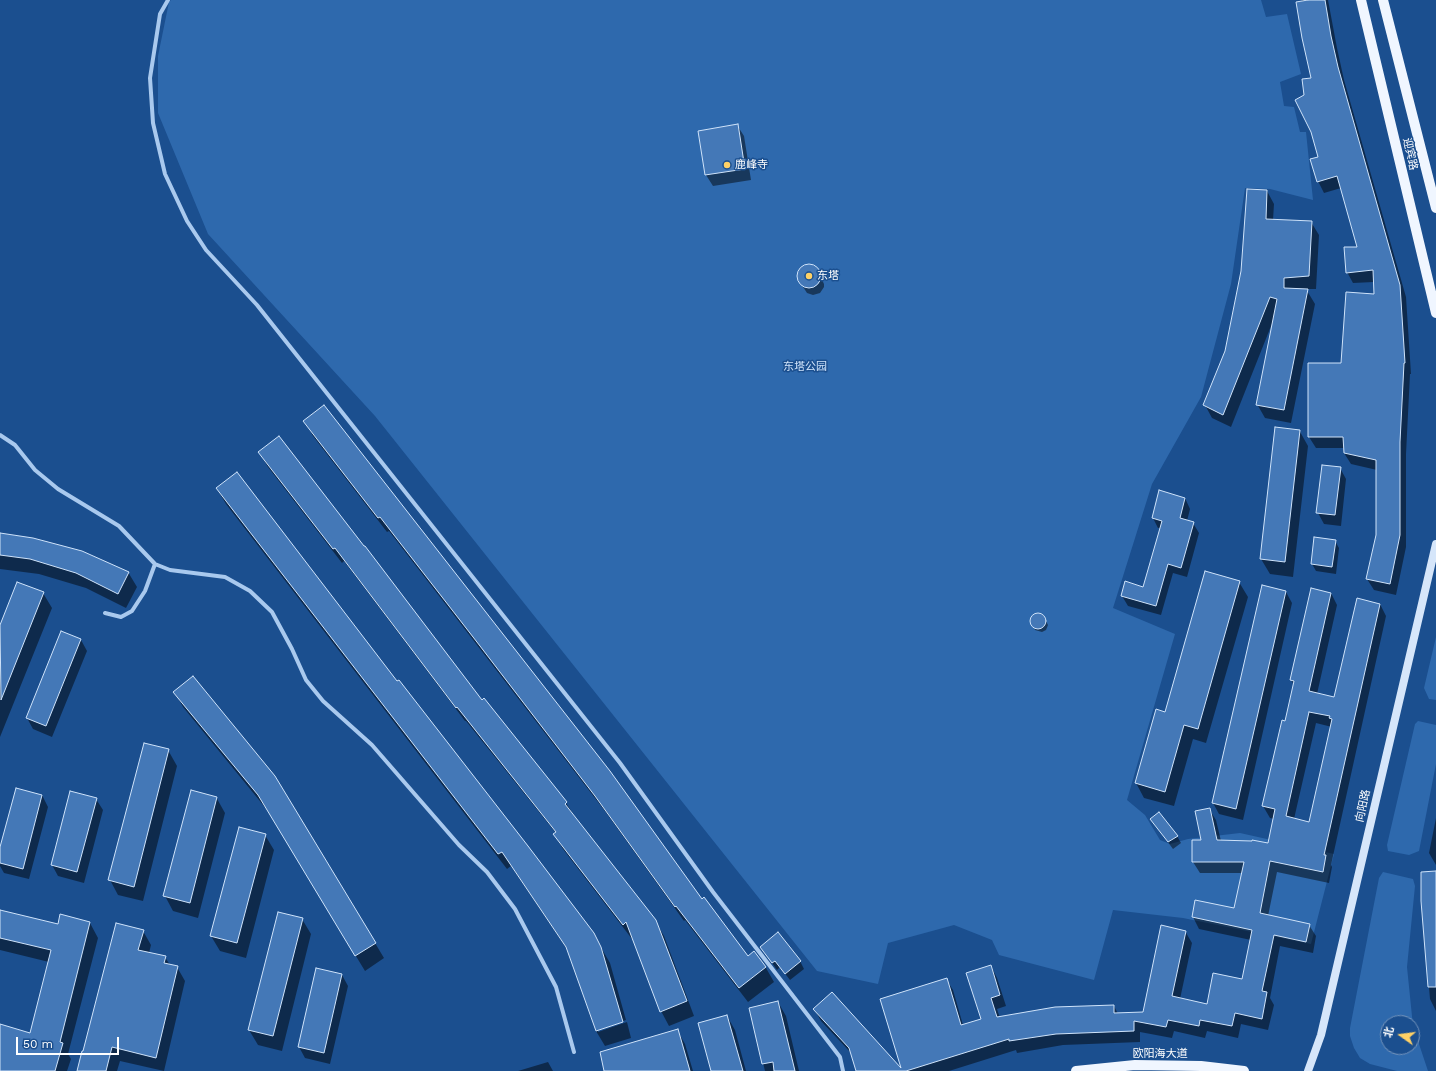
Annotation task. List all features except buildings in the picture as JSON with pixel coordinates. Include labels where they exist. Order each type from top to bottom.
[{"type":"main road","name":"迎宾路","points":[[1361,0],[1436,313]]},
{"type":"main road","name":"迎宾路","points":[[1383,0],[1436,208]]},
{"type":"main road","name":"向阳路","points":[[1308,1071],[1321,1035],[1436,544]]},
{"type":"main road","name":"欧阳海大道","points":[[1076,1071],[1135,1065],[1202,1066],[1244,1071]]},
{"type":"street","points":[[168,0],[160,14],[150,78],[153,123],[165,174],[187,221],[206,250],[257,305],[620,763],[713,892],[840,1057],[843,1071]]},
{"type":"street","points":[[0,435],[14,445],[35,470],[58,489],[119,526],[155,564],[170,570],[225,577],[250,592],[272,612],[292,649],[306,680],[322,701],[372,745],[459,846],[487,872],[515,909],[556,988],[574,1052]]},
{"type":"street","points":[[105,613],[121,616],[132,611],[145,591],[155,564]]},
{"type":"green space","name":"东塔公园","points":[[171,0],[1261,0],[1266,17],[1287,14],[1301,74],[1280,82],[1284,106],[1294,107],[1300,132],[1306,132],[1313,200],[1270,189],[1245,188],[1231,284],[1201,397],[1152,484],[1113,608],[1175,634],[1127,800],[1145,815],[1160,840],[1170,844],[1188,839],[1240,833],[1334,854],[1311,944],[1183,918],[1113,910],[1094,980],[999,955],[992,940],[954,925],[888,943],[878,984],[817,971],[375,416],[208,234],[158,113],[158,56],[169,2]]},
{"type":"green space","points":[[1436,637],[1436,700],[1429,699],[1424,688]]},
{"type":"green space","points":[[1418,721],[1436,725],[1436,764],[1419,851],[1409,855],[1388,851],[1387,845],[1415,724]]},
{"type":"green space","points":[[1383,872],[1413,879],[1415,886],[1407,967],[1412,1015],[1380,1015],[1380,1055],[1420,1055],[1420,1047],[1428,1071],[1397,1071],[1370,1064],[1360,1058],[1354,1048],[1350,1036],[1350,1028],[1379,878]]},
{"type":"place","name":"鹿峰寺","points":[[727,165]]},
{"type":"place","name":"东塔","points":[[809,276]]}]
